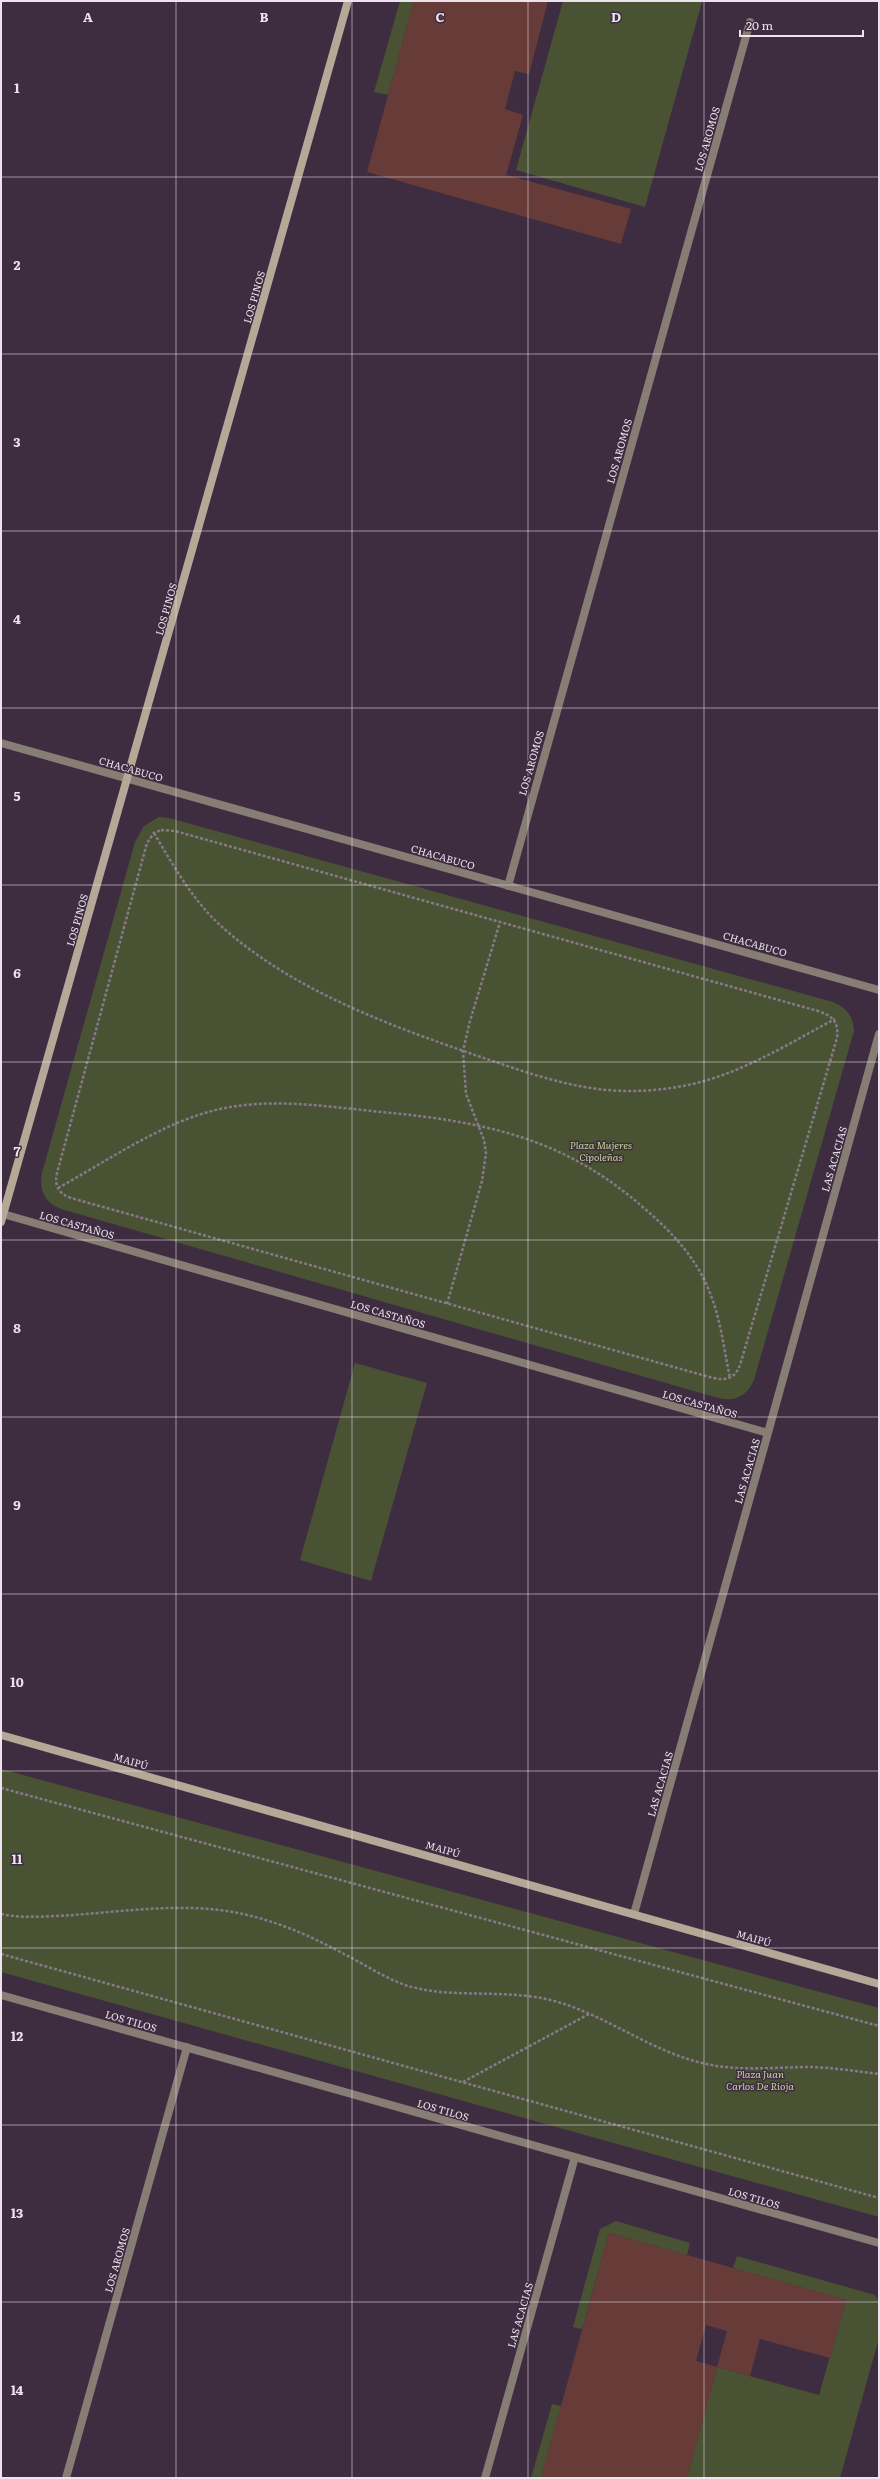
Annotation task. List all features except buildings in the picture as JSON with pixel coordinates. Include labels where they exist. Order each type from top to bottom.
[{"type":"street","name":"LOS PINOS","points":[[2,1218],[348,1]]},
{"type":"street","name":"LOS AROMOS","points":[[508,886],[750,22]]},
{"type":"street","name":"CHACABUCO","points":[[1,743],[879,990]]},
{"type":"street","name":"LAS ACACIAS","points":[[634,1914],[879,1034]]},
{"type":"street","name":"LOS CASTAÑOS","points":[[2,1218],[768,1433]]},
{"type":"street","name":"MAIPÚ","points":[[1,1735],[879,1984]]},
{"type":"street","name":"LOS TILOS","points":[[1,1995],[879,2243]]},
{"type":"street","name":"LOS AROMOS","points":[[66,2478],[187,2047]]},
{"type":"street","name":"LAS ACACIAS","points":[[485,2478],[575,2157]]},
{"type":"path","points":[[161,830],[175,831],[818,1011],[835,1019],[838,1031],[835,1045],[740,1365],[735,1375],[730,1378],[713,1378],[71,1198],[65,1196],[58,1188],[57,1173],[147,843],[154,833],[161,830]]},
{"type":"path","points":[[154,833],[190,892],[206,912],[229,934],[287,974],[332,998],[385,1021],[463,1050],[571,1083],[606,1090],[642,1091],[677,1087],[710,1080],[745,1067],[835,1019]]},
{"type":"path","points":[[448,1304],[483,1174],[486,1153],[478,1125],[466,1094],[463,1050],[470,1021],[500,922]]},
{"type":"path","points":[[58,1188],[177,1124],[202,1114],[226,1108],[261,1104],[310,1105],[419,1116],[478,1125],[540,1143],[593,1169],[636,1200],[673,1234],[688,1253],[710,1293],[717,1314],[730,1378]]},
{"type":"path","points":[[1,1788],[879,2026]]},
{"type":"path","points":[[1,1914],[39,1917],[197,1908],[233,1912],[268,1920],[300,1932],[387,1978],[408,1986],[453,1991],[526,1995],[567,2005],[677,2055],[700,2063],[724,2068],[810,2067],[879,2074]]},
{"type":"path","points":[[1,1954],[879,2198]]},
{"type":"path","points":[[463,2082],[589,2014]]},
{"type":"green space","points":[[400,1],[414,1],[388,95],[374,92]]},
{"type":"green space","points":[[563,1],[702,2],[645,207],[516,170]]},
{"type":"green space","name":"Plaza Mujeres Cipoleñas","points":[[159,817],[169,818],[833,1002],[846,1010],[851,1017],[854,1031],[754,1380],[748,1390],[744,1394],[735,1398],[718,1398],[61,1209],[50,1203],[42,1190],[42,1173],[135,842],[144,826]]},
{"type":"green space","points":[[355,1363],[427,1383],[371,1581],[300,1560]]},
{"type":"green space","name":"Plaza Juan Carlos De Rioja","points":[[1,1769],[879,2008],[879,2217],[1,1972]]},
{"type":"green space","points":[[616,2221],[690,2243],[687,2255],[609,2233],[582,2329],[573,2327],[600,2229]]},
{"type":"green space","points":[[737,2256],[875,2295],[879,2302],[879,2338],[840,2478],[687,2478],[717,2367],[819,2395],[846,2300],[733,2268]]},
{"type":"green space","points":[[552,2404],[561,2406],[541,2478],[531,2478]]}]
